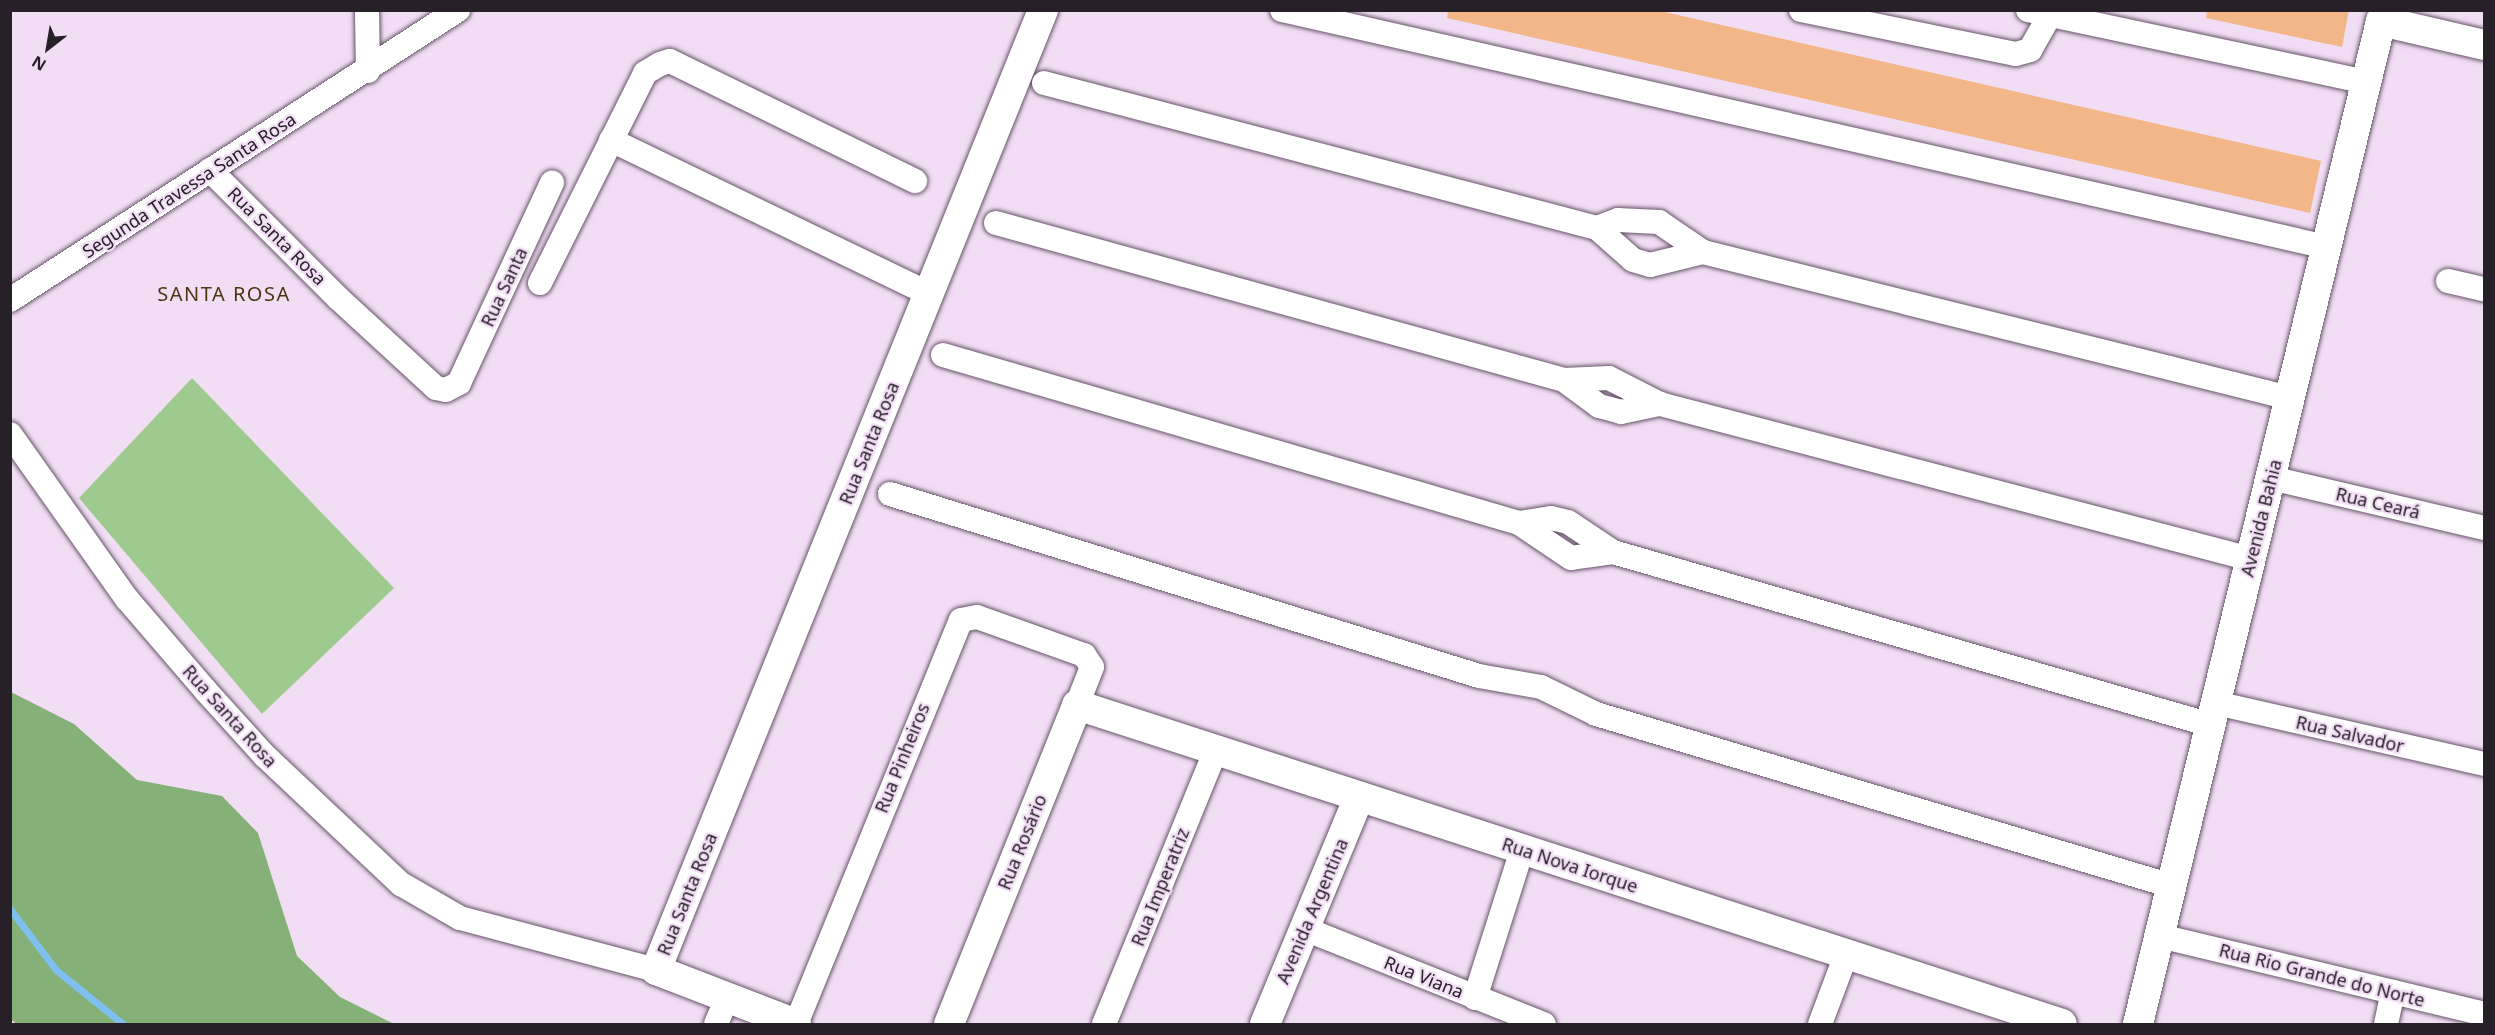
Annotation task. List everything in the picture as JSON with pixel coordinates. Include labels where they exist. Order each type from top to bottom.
[{"type":"street","points":[[367,10],[368,71]]},
{"type":"street","name":"Segunda Travessa Santa Rosa","points":[[10,300],[368,71],[458,10]]},
{"type":"street","name":"Rua Santa Rosa","points":[[10,434],[127,599],[206,691],[265,756],[401,884],[460,918],[656,970],[1043,10]]},
{"type":"street","points":[[1282,10],[2319,245]]},
{"type":"street","points":[[1801,10],[2016,54],[2030,50],[2039,13],[2358,80]]},
{"type":"street","points":[[2383,16],[2484,45]]},
{"type":"street","name":"Avenida Bahia","points":[[2138,1024],[2160,936],[2164,884],[2208,716],[2242,557],[2271,478],[2282,396],[2358,80],[2383,16]]},
{"type":"street","points":[[540,283],[645,73],[670,61],[915,181]]},
{"type":"street","points":[[1044,83],[1597,228],[1634,260],[1650,265],[1703,252]]},
{"type":"street","points":[[611,140],[929,294]]},
{"type":"street","name":"Rua Santa Rosa","points":[[210,170],[436,388],[454,389]]},
{"type":"street","name":"Rua Santa","points":[[454,389],[552,183]]},
{"type":"street","points":[[1597,228],[1629,219],[1659,222],[1703,252],[2282,396]]},
{"type":"street","points":[[996,223],[1564,380],[1599,406],[1621,412],[1660,404],[2242,557]]},
{"type":"street","points":[[2448,281],[2484,289]]},
{"type":"street","points":[[944,355],[1519,523],[1571,558],[1613,552]]},
{"type":"street","name":"Rua Ceará","points":[[2271,478],[2484,528]]},
{"type":"street","points":[[890,494],[1479,676],[1541,687],[1596,714],[2164,884]]},
{"type":"street","points":[[1519,523],[1551,518],[1568,522],[1613,552]]},
{"type":"street","name":"Rua Salvador","points":[[1613,552],[2208,716],[2484,764]]},
{"type":"street","name":"Rua Pinheiros","points":[[796,1024],[961,620],[976,617],[1089,660]]},
{"type":"street","name":"Rua Rosário","points":[[948,1024],[1077,705],[1089,660]]},
{"type":"street","name":"Rua Nova Iorque","points":[[1077,705],[2062,1024]]},
{"type":"street","name":"Rua Imperatriz","points":[[1104,1024],[1216,750]]},
{"type":"street","name":"Avenida Argentina","points":[[1265,1024],[1359,797]]},
{"type":"street","points":[[1475,998],[1522,850]]},
{"type":"street","name":"Rua Viana","points":[[1305,928],[1544,1024]]},
{"type":"street","name":"Rua Rio Grande do Norte","points":[[2160,936],[2484,1014]]},
{"type":"street","points":[[1820,1024],[1846,955]]},
{"type":"street","points":[[656,970],[722,1011],[796,1024]]},
{"type":"street","points":[[2386,1024],[2393,992]]},
{"type":"green space","points":[[192,378],[394,588],[262,714],[79,498]]},
{"type":"green space","points":[[11,692],[74,724],[137,780],[222,796],[258,833],[297,956],[340,997],[394,1024],[17,1024],[10,1019]]},
{"type":"building","points":[[1448,10],[1656,10],[2321,161],[2310,213],[1447,18]]},
{"type":"building","points":[[2207,10],[2349,10],[2342,47],[2206,18]]},
{"type":"waterway","points":[[10,909],[56,970],[123,1024]]},
{"type":"district","name":"SANTA ROSA","points":[[224,293]]}]
